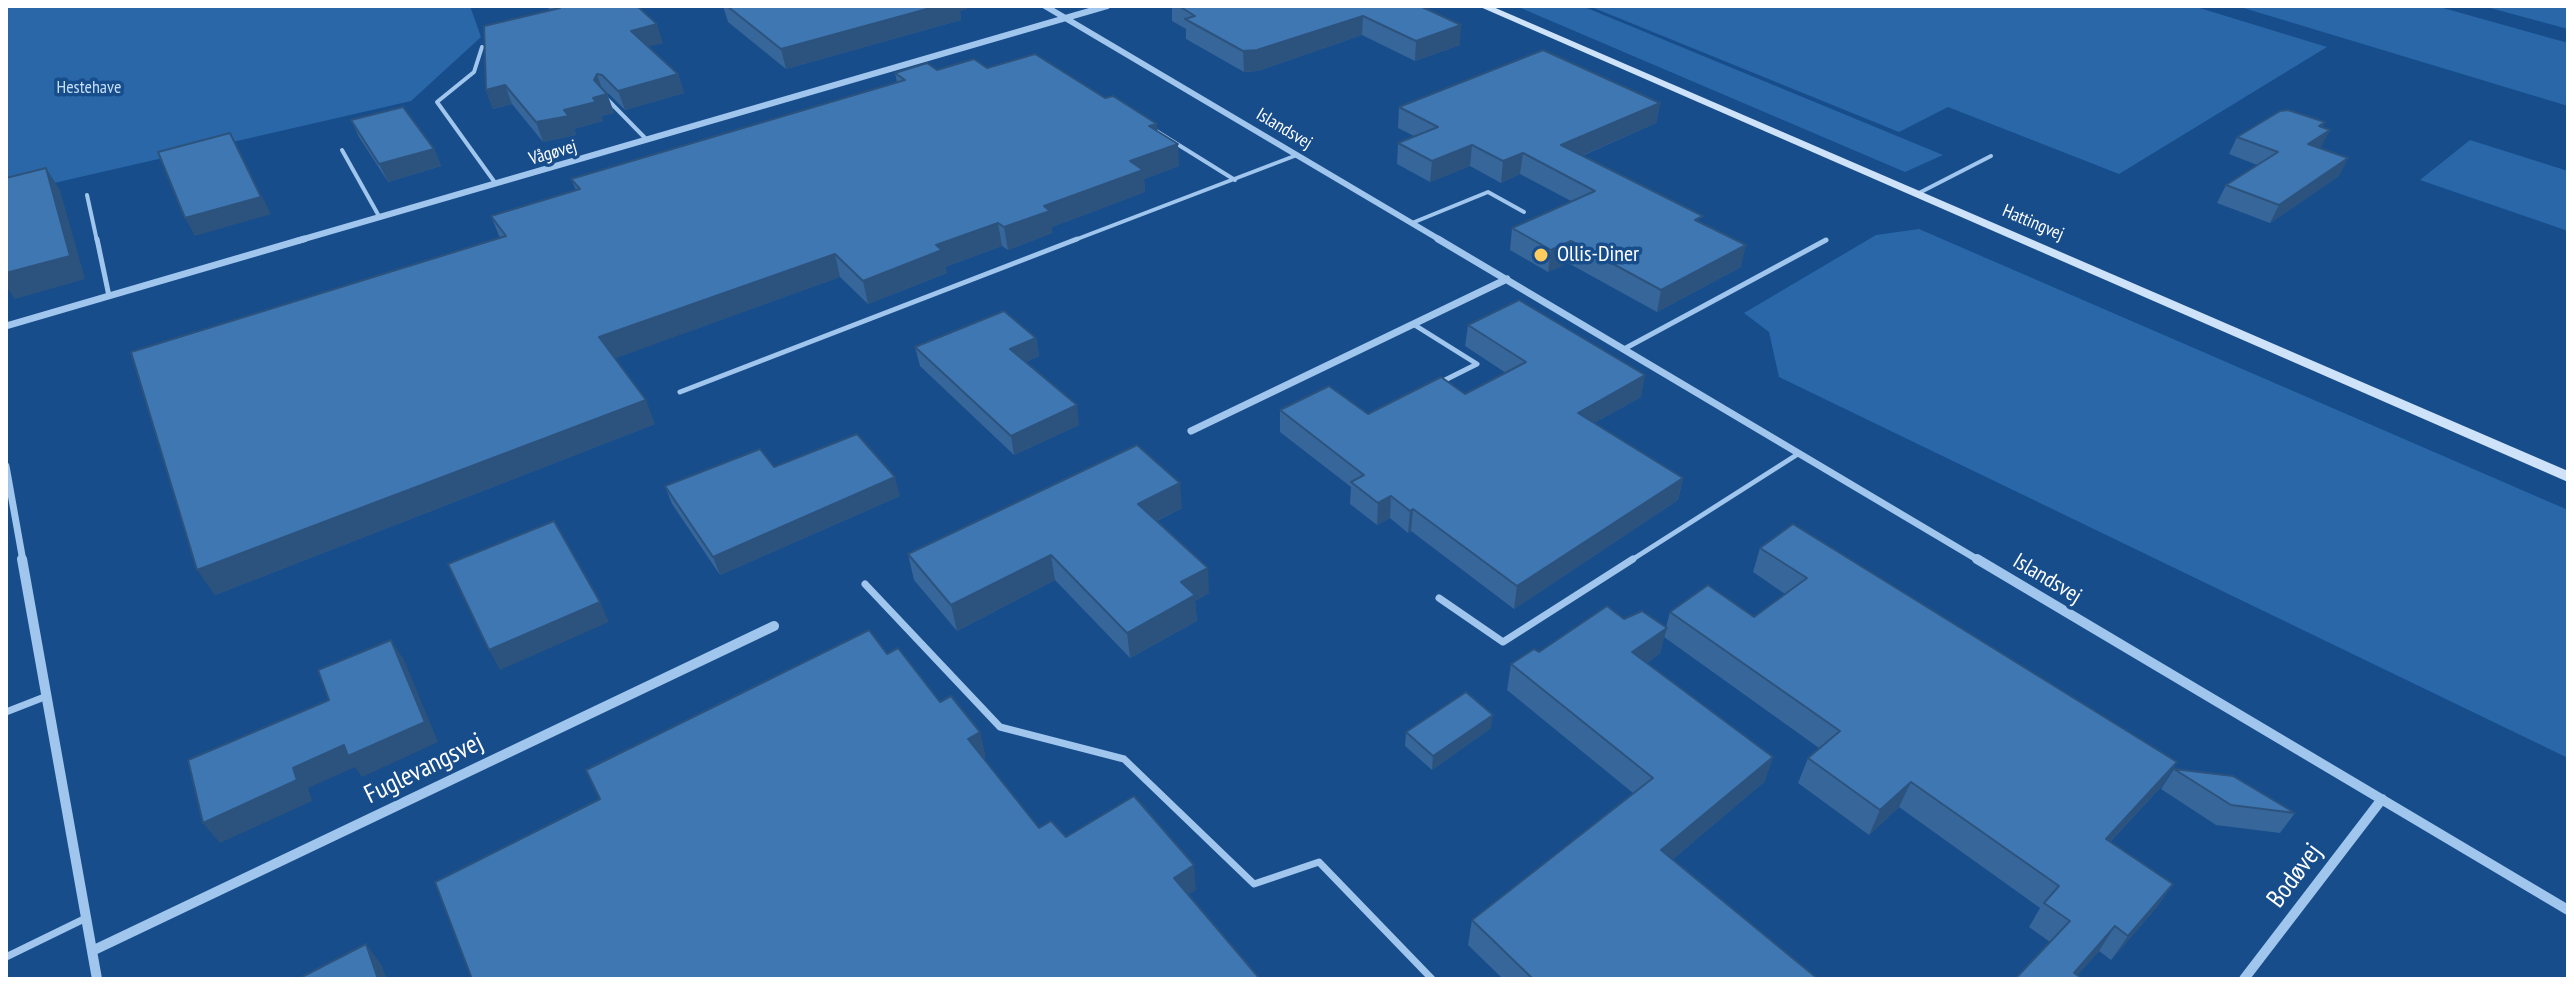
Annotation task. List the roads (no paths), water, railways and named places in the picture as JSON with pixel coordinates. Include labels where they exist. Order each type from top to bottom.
[{"type":"street","name":"Islandsvej","points":[[1045,6],[2568,910]]},
{"type":"street","name":"Vågøvej","points":[[6,326],[1107,6]]},
{"type":"street","name":"Hattingvej","points":[[1483,6],[2568,477]]},
{"type":"street","points":[[1191,431],[1507,279]]},
{"type":"street","points":[[6,466],[97,979]]},
{"type":"street","name":"Fuglevangsvej","points":[[92,951],[774,626]]},
{"type":"street","name":"Bodøvej","points":[[2244,979],[2382,799]]},
{"type":"lane","points":[[482,47],[474,72],[437,102],[496,184]]},
{"type":"lane","points":[[605,97],[647,140]]},
{"type":"lane","points":[[1145,124],[1235,180]]},
{"type":"lane","points":[[342,150],[380,218]]},
{"type":"lane","points":[[680,392],[1297,155]]},
{"type":"lane","points":[[1917,194],[1991,156]]},
{"type":"lane","points":[[1412,223],[1488,192],[1524,212]]},
{"type":"lane","points":[[87,195],[109,296]]},
{"type":"lane","points":[[1624,349],[1826,240]]},
{"type":"lane","points":[[1413,324],[1477,364],[1437,384]]},
{"type":"lane","points":[[1439,598],[1503,642],[1798,454]]},
{"type":"lane","points":[[865,584],[1000,727],[1124,759],[1254,884],[1319,862],[1432,979]]},
{"type":"lane","points":[[6,712],[47,696]]},
{"type":"lane","points":[[6,957],[86,918]]},
{"type":"place","name":"Ollis-Diner","points":[[1541,255]]},
{"type":"park label","name":"Hestehave","points":[[89,88]]}]
